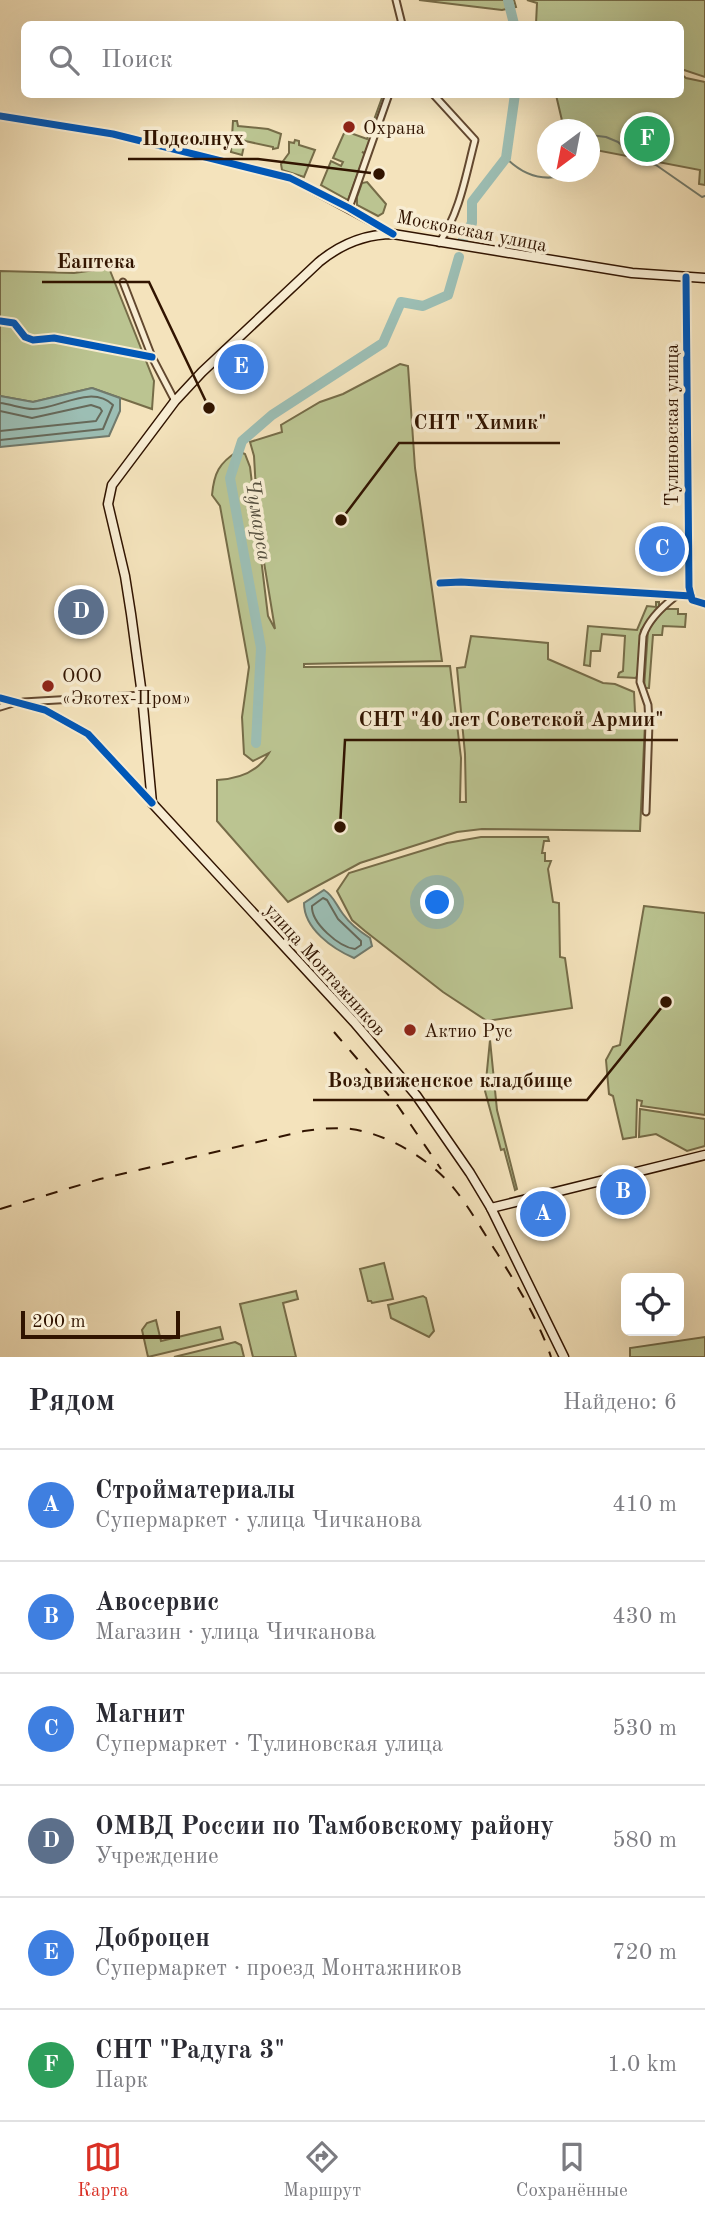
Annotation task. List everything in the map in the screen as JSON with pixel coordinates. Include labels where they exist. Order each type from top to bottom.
[{"type":"main road","name":"Московская улица","points":[[393,234],[632,273],[705,278]]},
{"type":"main road","points":[[152,803],[142,695],[125,576],[108,504],[112,485],[175,401],[202,372],[324,258],[340,247],[365,236],[393,234]]},
{"type":"main road","name":"улица Монтажников","points":[[152,803],[354,1022],[416,1095],[491,1208],[564,1357]]},
{"type":"main road","points":[[491,1208],[705,1155]]},
{"type":"street","points":[[396,0],[401,21]]},
{"type":"street","points":[[349,208],[389,98]]},
{"type":"street","points":[[437,98],[475,140],[464,187],[448,228],[439,243]]},
{"type":"street","name":"Московская улица","points":[[0,116],[113,134],[290,178],[393,234]]},
{"type":"street","name":"Тулиновская улица","points":[[686,277],[687,513],[691,596]]},
{"type":"street","points":[[123,282],[152,357],[175,401]]},
{"type":"street","points":[[0,321],[14,323],[25,337],[33,340],[54,338],[152,357]]},
{"type":"street","points":[[440,583],[691,596],[696,602],[705,604]]},
{"type":"street","points":[[646,812],[649,705],[640,682],[643,636],[645,629],[660,610],[676,596]]},
{"type":"street","points":[[0,707],[16,702],[142,695]]},
{"type":"street","name":"улица Монтажников","points":[[0,698],[45,710],[88,734],[152,803]]},
{"type":"green space","points":[[419,0],[514,0],[516,7],[502,10]]},
{"type":"green space","points":[[527,0],[705,0],[705,77],[684,70],[684,21],[536,21],[537,3]]},
{"type":"green space","points":[[684,76],[705,82],[705,185],[699,184],[700,170],[600,151],[600,119],[562,119],[557,98],[684,98]]},
{"type":"green space","points":[[382,98],[386,98],[365,153],[362,152],[365,154],[348,200],[321,185],[331,161],[341,166],[343,162],[333,158],[345,131],[367,139]]},
{"type":"green space","points":[[233,121],[237,121],[238,126],[268,129],[281,134],[278,148],[245,141],[242,155],[231,152]]},
{"type":"green space","points":[[295,140],[299,141],[299,145],[315,150],[304,177],[282,170],[281,164],[289,153],[289,142],[294,143]]},
{"type":"green space","points":[[367,182],[386,204],[383,213],[378,216],[357,205],[362,183]]},
{"type":"green space","points":[[109,268],[154,381],[152,409],[92,388],[33,402],[0,396],[0,271],[74,273]]},
{"type":"green space","points":[[400,364],[408,366],[415,468],[442,661],[304,664],[304,667],[450,666],[461,758],[460,802],[466,802],[465,754],[457,668],[465,667],[471,636],[548,643],[548,659],[603,683],[615,684],[634,692],[635,712],[645,720],[640,831],[482,829],[457,832],[360,863],[288,902],[217,821],[217,780],[253,770],[269,753],[253,761],[244,754],[242,717],[249,667],[220,506],[212,495],[214,481],[226,460],[238,451],[245,454],[250,467],[268,616],[275,629],[258,526],[254,456],[250,442],[282,432],[281,425],[320,402],[343,394]]},
{"type":"green space","points":[[656,602],[659,602],[659,606],[641,630],[636,678],[618,677],[623,671],[625,636],[602,634],[600,651],[591,651],[590,666],[584,665],[588,626],[637,630],[647,606],[656,607]]},
{"type":"green space","points":[[664,609],[678,609],[678,614],[686,614],[685,627],[663,626],[662,635],[653,635],[649,688],[644,688],[648,630]]},
{"type":"green space","points":[[481,837],[548,837],[549,841],[544,841],[542,853],[545,853],[545,861],[551,861],[548,869],[553,902],[559,903],[560,957],[565,958],[572,1008],[487,1021],[443,992],[352,920],[337,891],[349,873],[447,843]]},
{"type":"green space","points":[[644,906],[705,913],[705,1115],[641,1106],[642,1101],[637,1100],[636,1137],[623,1139],[613,1096],[609,1094],[606,1060],[613,1047],[620,1045]]},
{"type":"green space","points":[[490,1040],[497,1110],[517,1189],[515,1190],[485,1091]]},
{"type":"green space","points":[[640,1109],[705,1119],[705,1146],[687,1151],[656,1134],[639,1137]]},
{"type":"green space","points":[[384,1263],[393,1299],[372,1303],[368,1301],[360,1269]]},
{"type":"green space","points":[[296,1291],[298,1299],[283,1303],[296,1357],[253,1357],[240,1304]]},
{"type":"green space","points":[[423,1296],[426,1298],[434,1331],[429,1337],[391,1318],[388,1305]]},
{"type":"green space","points":[[156,1320],[161,1341],[220,1327],[223,1339],[148,1357],[142,1330],[147,1323]]},
{"type":"green space","points":[[705,1337],[705,1357],[630,1357],[630,1348]]},
{"type":"green space","points":[[235,1342],[241,1345],[244,1357],[174,1357]]},
{"type":"water","points":[[92,388],[120,398],[120,411],[109,436],[0,447],[0,396],[33,402]]},
{"type":"water","points":[[324,890],[349,921],[370,938],[372,946],[354,958],[321,937],[305,912],[304,903]]},
{"type":"waterway","name":"Чумарса","points":[[508,0],[513,21]]},
{"type":"waterway","name":"Чумарса","points":[[463,239],[472,223],[472,202],[506,158],[514,98]]},
{"type":"waterway","points":[[600,136],[618,142],[629,152],[656,165],[702,197],[705,196]]},
{"type":"waterway","points":[[506,158],[519,169],[537,176]]},
{"type":"waterway","name":"Чумарса","points":[[256,743],[261,648],[230,478],[242,441],[272,415],[383,343],[401,302],[423,306],[448,295],[459,257]]},
{"type":"railway","points":[[334,1032],[398,1106],[441,1169]]},
{"type":"railway","points":[[0,1209],[100,1179],[304,1131],[339,1128],[365,1132],[395,1143],[423,1160],[456,1191],[520,1291],[551,1357]]},
{"type":"cycle path","points":[[0,116],[113,134],[290,178],[393,234]]},
{"type":"cycle path","points":[[686,277],[689,587],[692,600],[705,604]]},
{"type":"cycle path","points":[[0,321],[14,323],[25,337],[33,340],[54,338],[152,357]]},
{"type":"cycle path","points":[[440,583],[691,596]]},
{"type":"cycle path","points":[[0,698],[45,710],[88,734],[152,803]]},
{"type":"place","name":"Охрана","points":[[349,127]]},
{"type":"place","name":"СНТ \"Радуга 3\"","points":[[647,139]]},
{"type":"place","name":"Подсолнух","points":[[379,174]]},
{"type":"place","name":"Доброцен","points":[[241,367]]},
{"type":"place","name":"Еаптека","points":[[209,408]]},
{"type":"place","name":"СНТ \"Химик\"","points":[[341,520]]},
{"type":"place","name":"Магнит","points":[[662,549]]},
{"type":"place","name":"ОМВД России по Тамбовскому району","points":[[81,612]]},
{"type":"place","name":"ООО «Экотех-Пром»","points":[[48,686]]},
{"type":"place","name":"СНТ \"40 лет Советской Армии\"","points":[[340,827]]},
{"type":"place","name":"Воздвиженское кладбище","points":[[666,1002]]},
{"type":"place","name":"Актио Рус","points":[[410,1030]]},
{"type":"place","name":"Авосервис","points":[[623,1192]]},
{"type":"place","name":"Стройматериалы","points":[[543,1214]]}]
